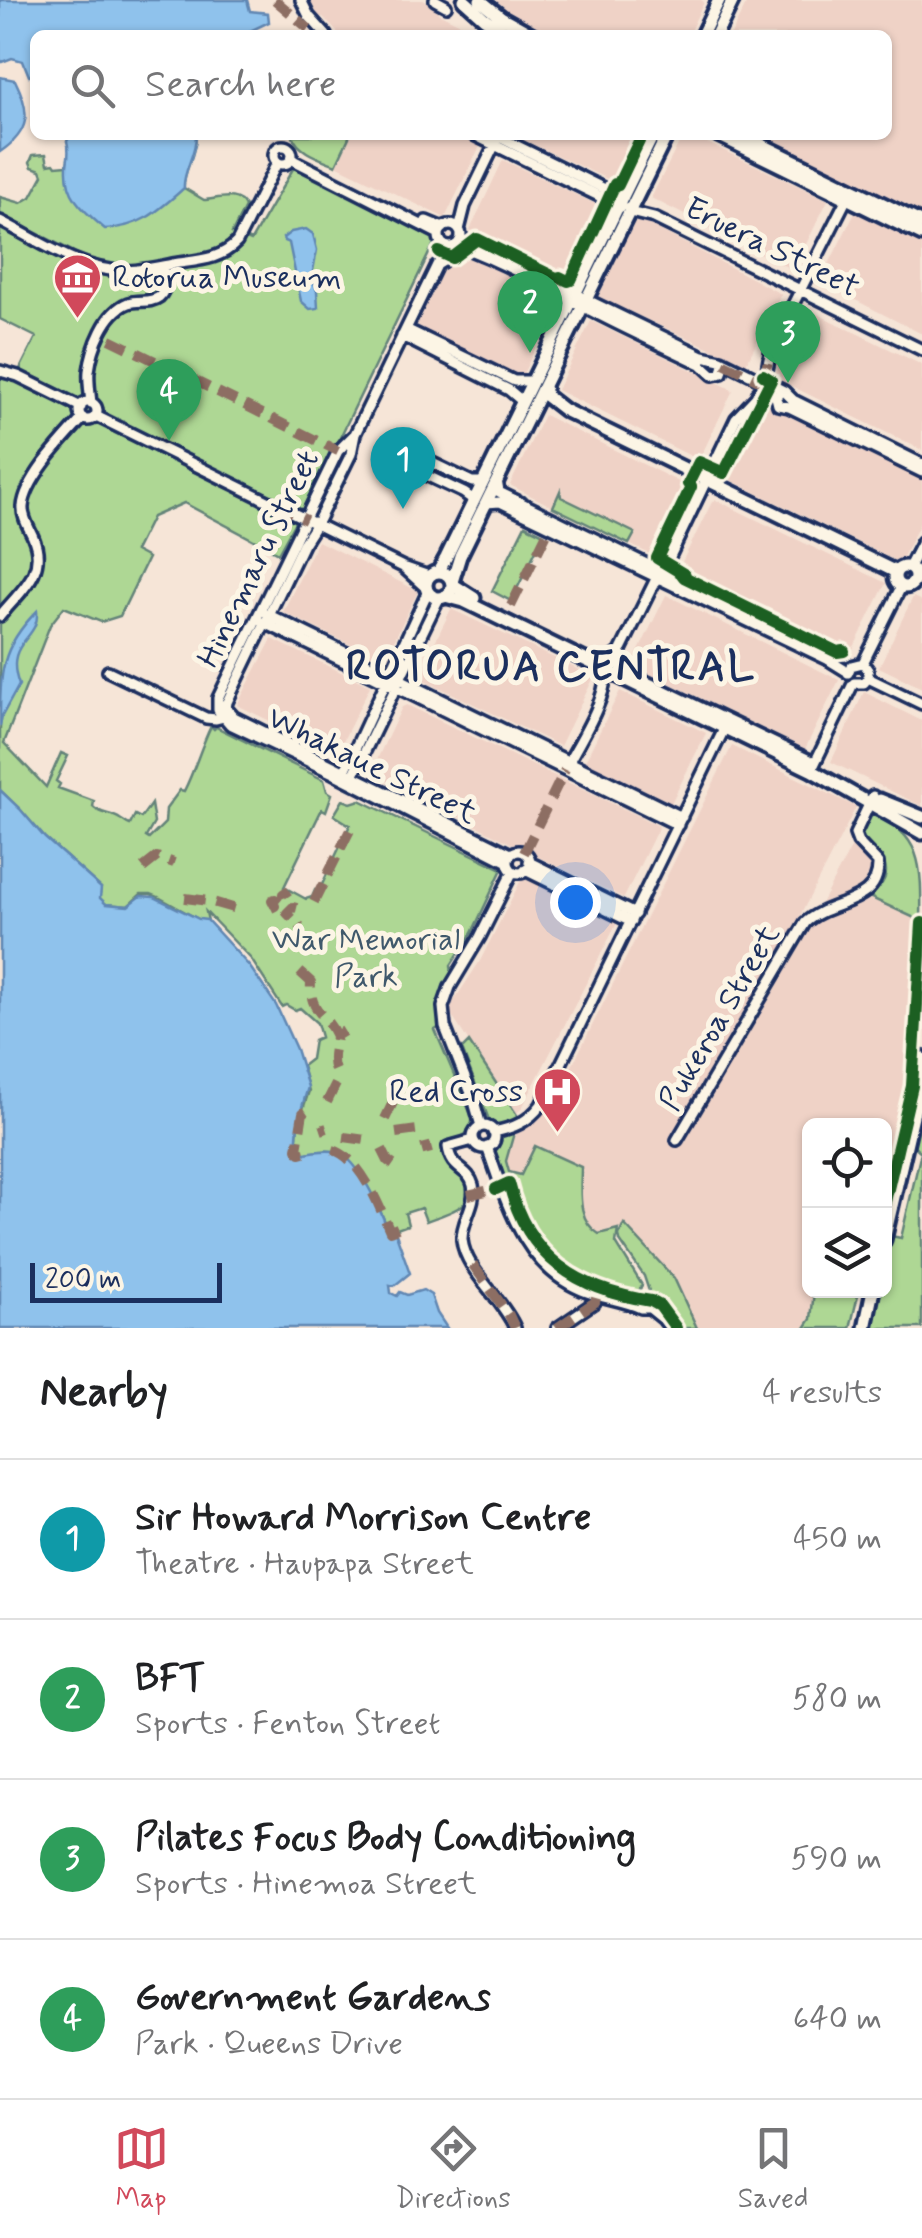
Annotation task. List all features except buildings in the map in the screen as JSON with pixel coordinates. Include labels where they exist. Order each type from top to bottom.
[{"type":"main road","points":[[464,0],[500,30]]},
{"type":"main road","points":[[480,0],[524,30]]},
{"type":"main road","points":[[704,30],[719,0]]},
{"type":"main road","points":[[718,30],[733,0]]},
{"type":"main road","points":[[628,202],[650,140]]},
{"type":"main road","points":[[434,587],[479,503],[498,480],[579,299],[664,140]]},
{"type":"main road","points":[[729,140],[922,224]]},
{"type":"main road","points":[[751,140],[922,235]]},
{"type":"main road","points":[[535,394],[706,480],[902,570],[914,572],[918,583],[901,586],[895,579],[902,570]]},
{"type":"main road","points":[[452,583],[479,503],[482,482],[535,394]]},
{"type":"main road","points":[[434,587],[445,573],[465,594],[605,667]]},
{"type":"main road","points":[[434,587],[812,767],[872,799],[922,833]]},
{"type":"main road","points":[[872,799],[922,817]]},
{"type":"main road","points":[[891,1208],[918,1094],[922,1058]]},
{"type":"main road","points":[[865,1327],[871,1298]]},
{"type":"street","points":[[434,0],[446,6]]},
{"type":"street","points":[[302,4],[322,30]]},
{"type":"street","points":[[277,163],[274,152],[282,140],[292,159]]},
{"type":"street","name":"Hinemaru Street","points":[[224,713],[263,617],[308,535],[310,522],[351,454],[355,434],[442,262],[450,236],[496,140]]},
{"type":"street","name":"Eruera Street","points":[[501,140],[618,192],[654,218],[922,350]]},
{"type":"street","name":"Eruera Street","points":[[501,140],[607,200],[628,202]]},
{"type":"street","points":[[277,163],[285,164],[292,159]]},
{"type":"street","points":[[292,159],[546,285],[554,284],[713,374],[722,373],[724,364]]},
{"type":"street","points":[[0,220],[64,254],[122,271],[214,258],[240,238],[277,163]]},
{"type":"street","points":[[602,696],[620,674],[622,650],[736,418],[756,397],[772,348],[849,193]]},
{"type":"street","points":[[0,616],[37,567],[38,548],[24,516],[24,500],[48,457],[85,409],[90,368],[106,324],[125,304],[160,296],[164,288],[163,266]]},
{"type":"street","points":[[579,299],[703,356],[721,360],[922,464]]},
{"type":"street","points":[[404,332],[510,390],[535,394]]},
{"type":"street","points":[[404,332],[535,394]]},
{"type":"street","points":[[0,371],[85,409],[96,408],[96,416],[403,567],[434,587],[347,776]]},
{"type":"street","points":[[781,391],[776,397],[778,405],[922,472]]},
{"type":"street","points":[[482,482],[472,482],[403,450],[398,462],[479,503],[500,502],[659,575],[676,579],[688,591],[849,669],[863,664],[901,586]]},
{"type":"street","points":[[498,480],[498,492],[659,575]]},
{"type":"street","points":[[902,570],[922,542]]},
{"type":"street","points":[[263,617],[680,821]]},
{"type":"street","points":[[567,766],[602,696],[605,667],[622,650]]},
{"type":"street","points":[[849,669],[849,679],[864,683],[868,670],[863,664]]},
{"type":"street","name":"Whakaue Street","points":[[109,668],[197,708],[224,713],[511,862],[517,851],[524,852],[527,866]]},
{"type":"street","points":[[868,678],[922,704]]},
{"type":"street","points":[[347,776],[369,743],[393,680]]},
{"type":"street","points":[[812,767],[854,683]]},
{"type":"street","points":[[494,1132],[494,1141],[487,1147],[477,1146],[473,1140],[473,1133],[481,1126],[494,1132],[520,1125],[541,1104],[726,726]]},
{"type":"street","name":"Pukeroa Street","points":[[677,1140],[805,923],[820,910],[852,902],[876,880],[878,863],[855,834],[872,799]]},
{"type":"street","points":[[481,1126],[445,1028],[443,1007],[480,937],[511,862],[527,866],[633,918]]},
{"type":"street","points":[[473,1140],[448,1147],[451,1160],[468,1174],[473,1186],[462,1237],[465,1251],[510,1315],[514,1328]]},
{"type":"street","points":[[487,1147],[517,1226],[533,1252],[580,1289],[648,1308],[670,1328]]},
{"type":"street","points":[[557,1328],[594,1302],[598,1293]]},
{"type":"shaded area","points":[[308,0],[423,0],[437,7],[438,13],[473,30],[335,30],[323,17],[315,17]]},
{"type":"shaded area","points":[[496,0],[704,2],[690,30],[544,30],[507,11]]},
{"type":"shaded area","points":[[748,0],[922,0],[922,215],[768,140],[892,140],[892,30],[733,30]]},
{"type":"shaded area","points":[[348,140],[468,140],[480,146],[445,218],[336,165]]},
{"type":"shaded area","points":[[524,140],[637,140],[616,183]]},
{"type":"shaded area","points":[[680,140],[702,140],[828,200],[793,270],[651,198]]},
{"type":"shaded area","points":[[503,160],[604,208],[571,275],[567,277],[470,230]]},
{"type":"shaded area","points":[[856,210],[922,244],[922,334],[820,282]]},
{"type":"shaded area","points":[[633,216],[781,294],[746,364],[594,296]]},
{"type":"shaded area","points":[[458,251],[559,300],[521,378],[416,326],[450,254]]},
{"type":"shaded area","points":[[807,309],[922,365],[922,450],[773,377]]},
{"type":"shaded area","points":[[591,321],[733,390],[699,460],[557,390]]},
{"type":"shaded area","points":[[760,399],[922,478],[922,519],[900,563],[720,475]]},
{"type":"shaded area","points":[[544,415],[683,484],[686,489],[652,555],[629,544],[634,532],[560,497],[560,492],[553,507],[510,485]]},
{"type":"shaded area","points":[[716,500],[886,583],[853,649],[850,651],[679,568]]},
{"type":"shaded area","points":[[318,541],[418,591],[384,661],[283,612]]},
{"type":"shaded area","points":[[666,595],[839,680],[805,749],[632,665]]},
{"type":"shaded area","points":[[913,597],[922,601],[922,688],[879,667]]},
{"type":"shaded area","points":[[451,609],[594,677],[560,746],[418,677]]},
{"type":"shaded area","points":[[272,639],[370,686],[337,753],[237,705]]},
{"type":"shaded area","points":[[620,691],[706,733],[671,803],[585,761]]},
{"type":"shaded area","points":[[864,692],[922,721],[922,806],[831,762]]},
{"type":"shaded area","points":[[407,705],[659,826],[624,898],[371,772],[402,707]]},
{"type":"shaded area","points":[[732,746],[856,807],[785,945],[796,950],[859,833],[887,866],[879,889],[870,897],[921,921],[906,1087],[893,1152],[892,1118],[802,1118],[802,1298],[813,1298],[811,1319],[805,1328],[697,1328],[674,1278],[625,1225],[599,1234],[585,1223],[581,1167],[521,1176],[508,1172],[506,1161],[514,1133],[528,1127],[544,1108],[549,1112]]},
{"type":"shaded area","points":[[523,876],[617,923],[516,1114],[448,1010],[480,961]]},
{"type":"green space","name":"War Memorial Park","points":[[195,140],[184,188],[204,200],[227,197],[242,202],[245,207],[232,233],[251,241],[294,167],[433,235],[434,243],[306,508],[278,553],[184,503],[152,517],[135,551],[148,558],[120,616],[101,622],[64,607],[50,625],[4,743],[46,787],[61,753],[68,756],[56,781],[60,784],[58,788],[94,801],[93,807],[129,825],[135,815],[141,818],[151,804],[154,823],[146,837],[149,839],[165,823],[166,809],[180,790],[184,791],[211,726],[324,780],[332,794],[326,811],[322,809],[284,887],[306,899],[319,891],[350,825],[334,815],[343,800],[360,800],[502,869],[472,933],[451,965],[452,974],[438,1005],[440,1027],[435,1030],[472,1117],[467,1133],[443,1145],[470,1192],[462,1206],[426,1221],[421,1208],[405,1213],[408,1225],[389,1232],[368,1188],[346,1158],[335,1152],[300,1154],[296,1150],[298,1124],[309,1091],[302,1066],[311,1059],[314,1040],[321,1037],[317,1023],[300,1008],[282,1007],[251,959],[206,912],[208,921],[200,920],[151,894],[141,894],[128,906],[106,904],[99,898],[101,888],[45,838],[0,790],[0,375],[11,380],[18,373],[36,337],[0,319],[0,224],[73,264],[82,256],[0,214],[0,197],[21,203],[31,197],[43,175],[32,167],[33,155],[46,154],[48,164],[67,165],[67,141]]},
{"type":"green space","points":[[348,140],[336,165],[305,151],[295,141]]},
{"type":"green space","points":[[560,491],[561,497],[635,533],[629,544],[553,507]]},
{"type":"green space","points":[[525,525],[544,534],[511,601],[492,591]]},
{"type":"green space","points":[[870,814],[900,831],[915,853],[921,883],[921,921],[869,897],[885,878],[886,870],[859,833]]},
{"type":"green space","points":[[469,1042],[519,1118],[516,1121],[504,1124],[489,1120],[462,1049]]},
{"type":"green space","points":[[922,1111],[922,1328],[871,1328],[877,1298],[892,1298],[892,1236],[901,1238],[921,1152],[912,1144]]},
{"type":"green space","points":[[514,1133],[506,1161],[509,1172],[521,1175],[535,1146],[581,1167],[581,1204],[586,1221],[599,1234],[618,1229],[616,1243],[642,1285],[638,1293],[572,1272],[545,1249],[512,1188],[507,1186],[494,1151],[499,1136]]},
{"type":"green space","points":[[624,1224],[674,1278],[697,1328],[679,1328],[651,1297],[644,1276],[620,1241]]},
{"type":"green space","points":[[813,1298],[857,1298],[850,1328],[805,1328],[811,1319]]},
{"type":"water","points":[[0,0],[247,0],[250,11],[268,13],[269,22],[252,30],[30,30],[30,76],[23,61],[0,59]]},
{"type":"water","points":[[0,77],[15,80],[24,102],[25,120],[18,136],[0,152]]},
{"type":"water","points":[[195,140],[184,188],[139,221],[105,229],[83,209],[69,186],[67,141]]},
{"type":"water","points":[[306,229],[313,234],[317,250],[312,276],[318,308],[310,309],[301,301],[289,243],[283,238]]},
{"type":"water","points":[[37,611],[33,629],[15,659],[19,685],[0,726],[1,690],[9,649]]},
{"type":"water","points":[[0,790],[45,838],[101,888],[100,898],[106,904],[128,906],[141,896],[154,897],[207,920],[250,967],[276,1005],[308,1087],[296,1150],[300,1154],[334,1151],[351,1162],[367,1185],[389,1232],[395,1231],[410,1273],[390,1285],[391,1293],[397,1296],[400,1292],[407,1295],[423,1290],[431,1295],[447,1328],[0,1328]]},
{"type":"marked path","points":[[275,0],[309,29]]},
{"type":"marked path","points":[[110,339],[338,451]]},
{"type":"marked path","points":[[763,382],[771,348]]},
{"type":"marked path","points":[[724,363],[769,385]]},
{"type":"marked path","points":[[274,504],[306,520]]},
{"type":"marked path","points":[[511,606],[547,533]]},
{"type":"marked path","points":[[524,853],[565,770]]},
{"type":"marked path","points":[[314,902],[353,824]]},
{"type":"marked path","points":[[143,868],[157,857],[174,863]]},
{"type":"marked path","points":[[271,908],[275,906],[272,900],[281,904],[283,894],[289,890]]},
{"type":"marked path","points":[[185,898],[243,911]]},
{"type":"marked path","points":[[297,908],[287,913],[301,927]]},
{"type":"marked path","points":[[300,972],[311,982],[315,1007],[336,1036]]},
{"type":"marked path","points":[[335,1070],[336,1036],[344,1031]]},
{"type":"marked path","points":[[327,1102],[339,1078]]},
{"type":"marked path","points":[[385,1119],[397,1094]]},
{"type":"marked path","points":[[306,1111],[297,1149],[300,1153],[309,1151]]},
{"type":"marked path","points":[[321,1130],[327,1128]]},
{"type":"marked path","points":[[396,1133],[418,1130]]},
{"type":"marked path","points":[[344,1137],[373,1141]]},
{"type":"marked path","points":[[425,1143],[428,1154]]},
{"type":"marked path","points":[[382,1149],[395,1166]]},
{"type":"marked path","points":[[333,1150],[360,1173],[390,1231],[402,1226]]},
{"type":"marked path","points":[[468,1195],[486,1191]]},
{"type":"marked path","points":[[473,1265],[515,1328]]},
{"type":"marked path","points":[[557,1328],[595,1302],[598,1291]]},
{"type":"cycle path","points":[[439,252],[452,258],[477,239],[556,278],[571,280],[640,140]]},
{"type":"cycle path","points":[[685,575],[657,558],[699,462],[724,473],[771,380],[763,375]]},
{"type":"cycle path","points":[[681,573],[837,652],[844,651]]},
{"type":"cycle path","points":[[892,1172],[912,1086],[922,923]]},
{"type":"cycle path","points":[[496,1189],[509,1183],[529,1232],[559,1266],[601,1288],[651,1301],[660,1306],[676,1328]]},
{"type":"place","name":"Rotorua Museum","points":[[77,320]]},
{"type":"place","name":"BFT","points":[[530,353]]},
{"type":"place","name":"Pilates Focus Body Conditioning","points":[[788,383]]},
{"type":"place","name":"Government Gardens","points":[[169,441]]},
{"type":"place","name":"Sir Howard Morrison Centre","points":[[403,509]]},
{"type":"place","name":"Red Cross","points":[[558,1134]]},
{"type":"district","name":"ROTORUA CENTRAL","points":[[551,668]]}]
